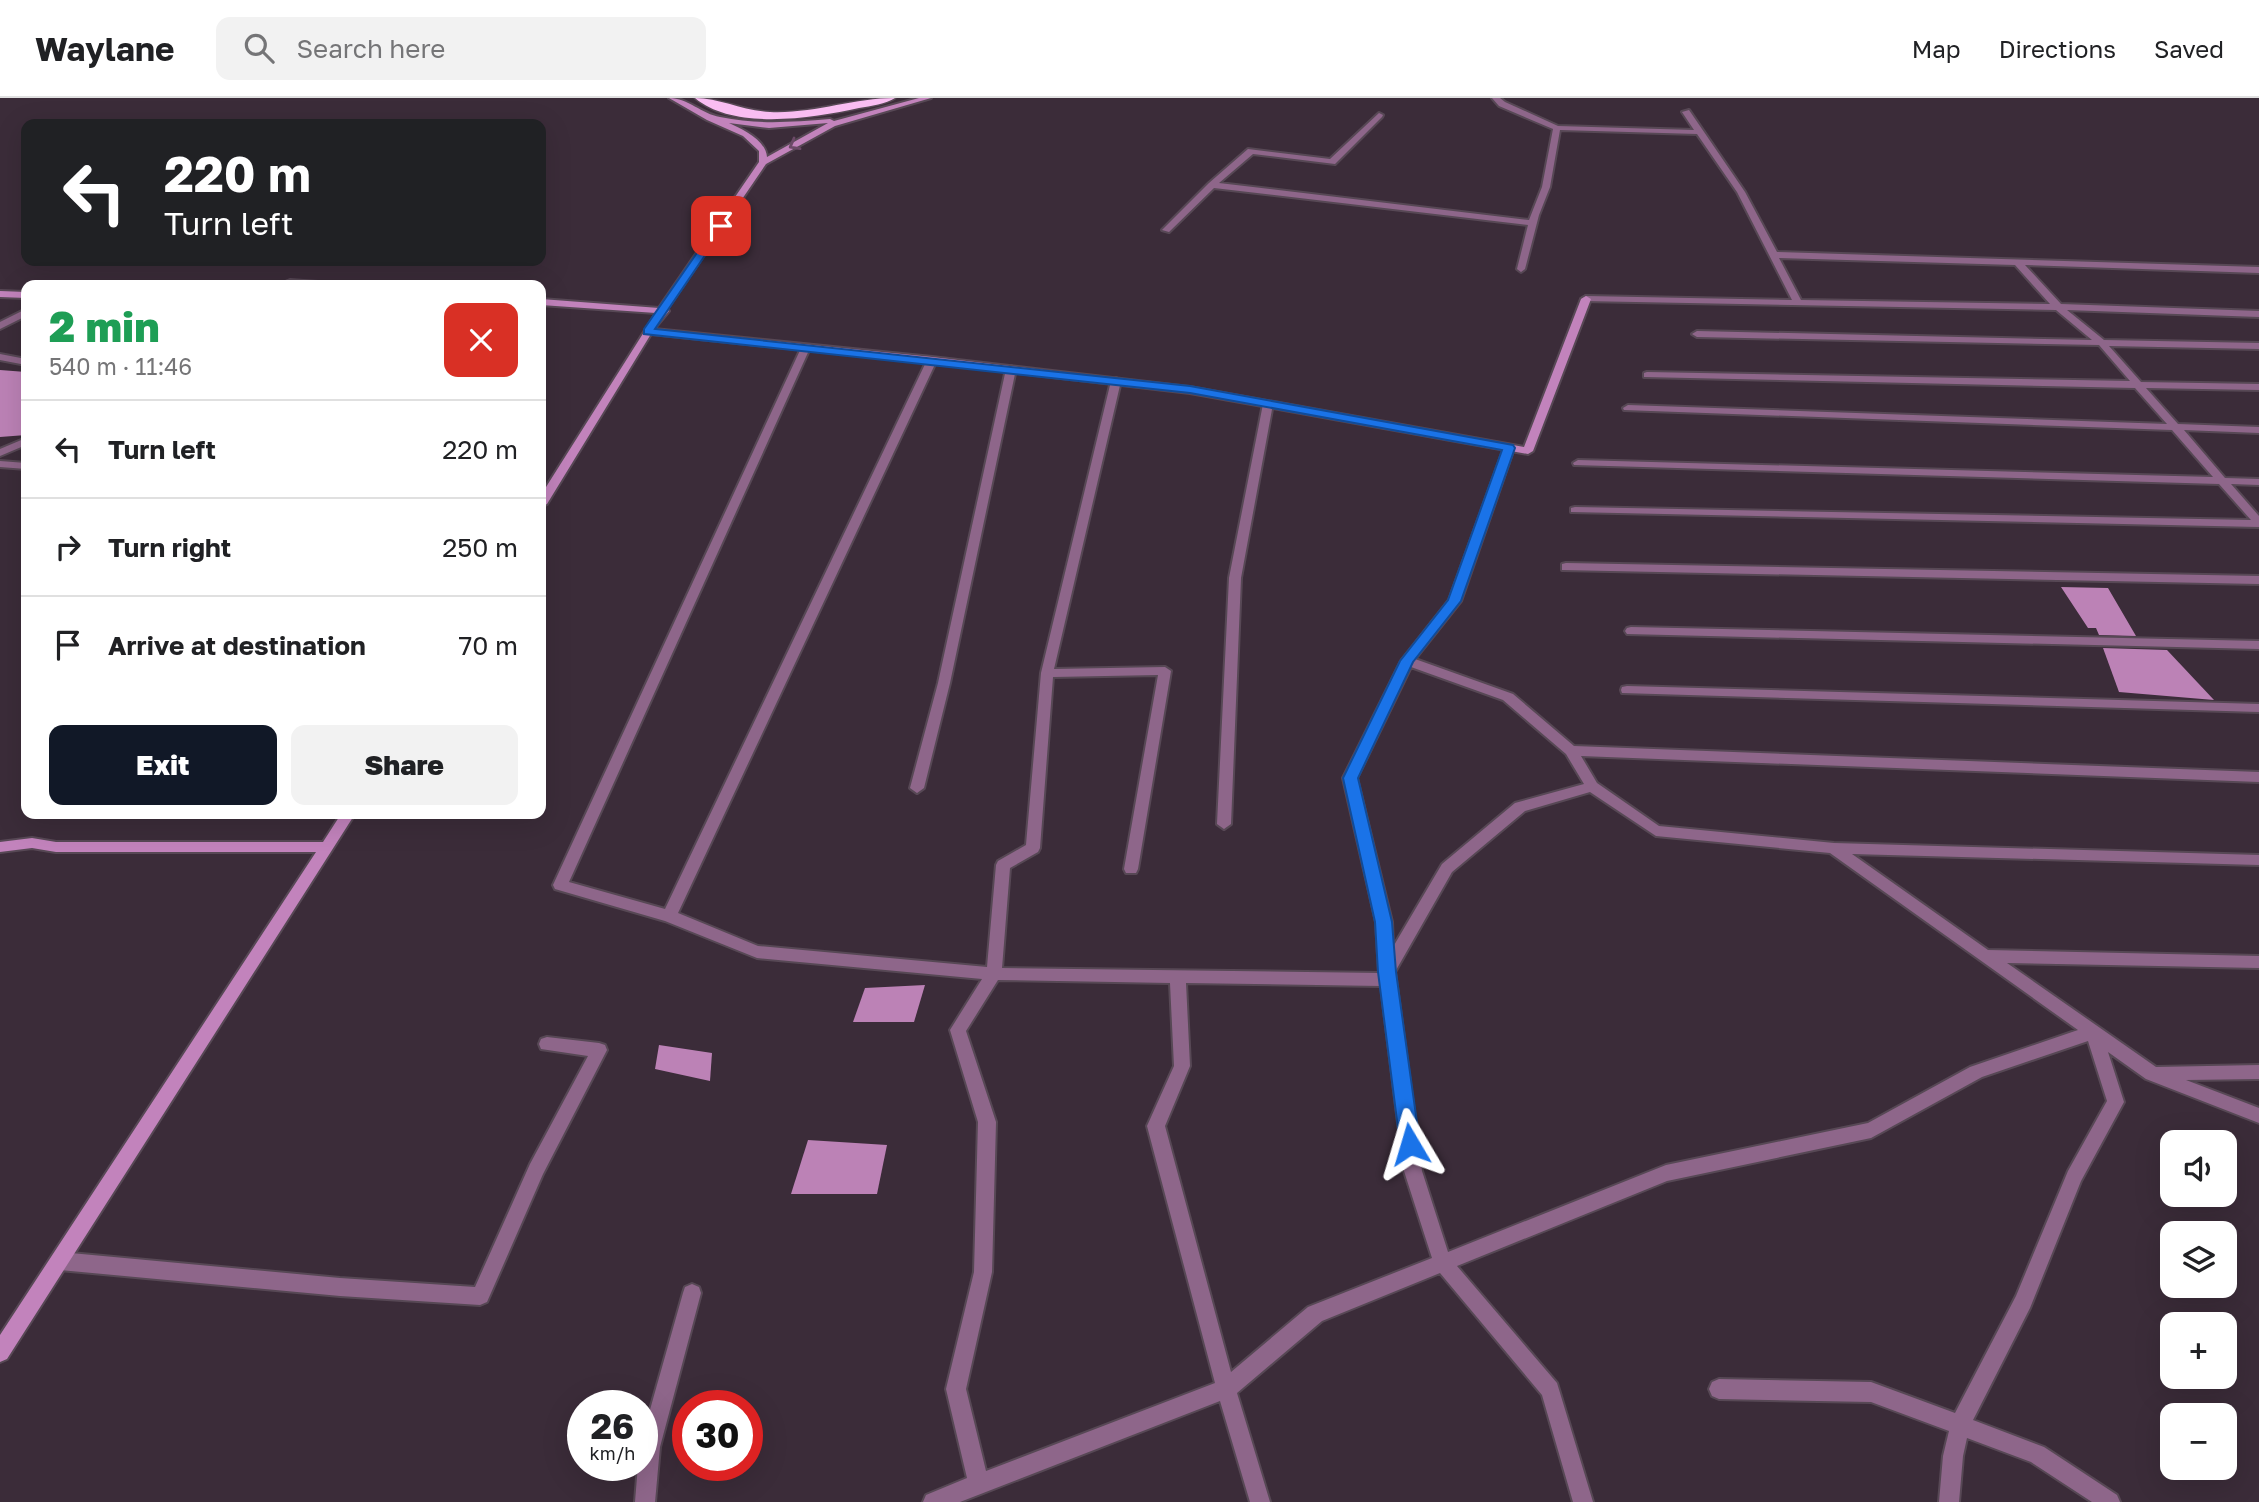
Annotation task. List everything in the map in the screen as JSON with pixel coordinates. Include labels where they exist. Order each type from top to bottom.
[{"type":"highway","points":[[700,98],[743,114],[792,116],[890,98]]},
{"type":"highway","points":[[754,101],[785,105],[838,98]]},
{"type":"main road","points":[[673,98],[746,134],[763,151],[763,162]]},
{"type":"main road","points":[[546,495],[648,331],[763,162],[832,124],[927,98]]},
{"type":"main road","points":[[710,118],[769,126],[813,124],[855,117]]},
{"type":"main road","points":[[0,294],[21,295]]},
{"type":"main road","points":[[648,331],[1190,390],[1528,451],[1586,299]]},
{"type":"main road","points":[[546,302],[664,311]]},
{"type":"main road","points":[[0,1352],[345,819]]},
{"type":"main road","points":[[0,846],[327,847]]},
{"type":"street","points":[[1496,98],[1502,104],[1557,128],[1700,132]]},
{"type":"street","points":[[1686,112],[1741,192],[1798,302]]},
{"type":"street","points":[[1166,230],[1251,151],[1332,162],[1379,115]]},
{"type":"street","points":[[1521,269],[1546,187],[1557,128]]},
{"type":"street","points":[[1212,186],[1533,223]]},
{"type":"street","points":[[1773,255],[2259,270]]},
{"type":"street","points":[[2017,262],[2058,306],[2101,342],[2139,383],[2259,524]]},
{"type":"street","points":[[1586,299],[2058,306],[2259,314]]},
{"type":"street","points":[[0,326],[21,315]]},
{"type":"street","points":[[1697,334],[2259,346]]},
{"type":"street","points":[[805,348],[560,885],[669,916],[757,952],[994,974],[1178,978],[1388,976]]},
{"type":"street","points":[[0,357],[21,361]]},
{"type":"street","points":[[669,916],[932,360]]},
{"type":"street","points":[[917,788],[944,683],[1011,369]]},
{"type":"street","points":[[1647,375],[2259,387]]},
{"type":"street","points":[[979,1484],[956,1389],[983,1272],[987,1122],[958,1030],[994,974],[1003,865],[1033,848],[1047,673],[1116,381]]},
{"type":"street","points":[[1224,824],[1235,578],[1268,404]]},
{"type":"street","points":[[1628,408],[2259,430]]},
{"type":"street","points":[[0,453],[21,443]]},
{"type":"street","points":[[1509,448],[1455,601],[1407,661],[1350,778],[1384,922],[1388,976],[1413,1171],[1443,1263],[1550,1390],[1583,1502]]},
{"type":"street","points":[[1578,463],[2259,482]]},
{"type":"street","points":[[0,464],[21,466]]},
{"type":"street","points":[[1575,510],[2259,524]]},
{"type":"street","points":[[1566,567],[2259,580]]},
{"type":"street","points":[[1631,631],[2259,645]]},
{"type":"street","points":[[1407,661],[1508,697],[1571,751],[1592,786],[1656,831],[1833,848],[2259,860]]},
{"type":"street","points":[[1047,673],[1165,671],[1131,869]]},
{"type":"street","points":[[1626,690],[2259,708]]},
{"type":"street","points":[[1571,751],[2259,777]]},
{"type":"street","points":[[1388,976],[1447,868],[1520,807],[1592,786]]},
{"type":"street","points":[[1833,848],[2152,1073],[2259,1116]]},
{"type":"street","points":[[1985,956],[2259,962]]},
{"type":"street","points":[[1178,978],[1182,1066],[1156,1126],[1226,1389],[1260,1502]]},
{"type":"street","points":[[933,1502],[1226,1389],[1315,1314],[1666,1173],[1871,1130],[1976,1072],[2093,1032]]},
{"type":"street","points":[[1949,1502],[1953,1456],[1961,1423],[2024,1303],[2074,1177],[2116,1102],[2093,1032]]},
{"type":"street","points":[[60,1261],[340,1287],[480,1296],[536,1170],[598,1050],[547,1044]]},
{"type":"street","points":[[2152,1073],[2259,1072]]},
{"type":"street","points":[[645,1502],[650,1447],[692,1293]]},
{"type":"street","points":[[1719,1389],[1871,1392],[1961,1423],[2037,1454],[2110,1502]]},
{"type":"building","points":[[0,370],[21,372],[21,435],[0,437]]},
{"type":"building","points":[[2061,587],[2108,588],[2136,636],[2099,635],[2096,628],[2088,628]]},
{"type":"building","points":[[2103,648],[2167,650],[2214,700],[2119,692]]},
{"type":"building","points":[[925,985],[914,1022],[853,1022],[865,988]]},
{"type":"building","points":[[659,1045],[712,1053],[710,1081],[655,1069]]},
{"type":"building","points":[[808,1140],[887,1145],[877,1194],[791,1194]]},
{"type":"route","points":[[721,226],[648,331],[1190,390],[1509,448],[1455,601],[1407,661],[1350,778],[1384,922],[1387,972],[1410,1144]]}]
